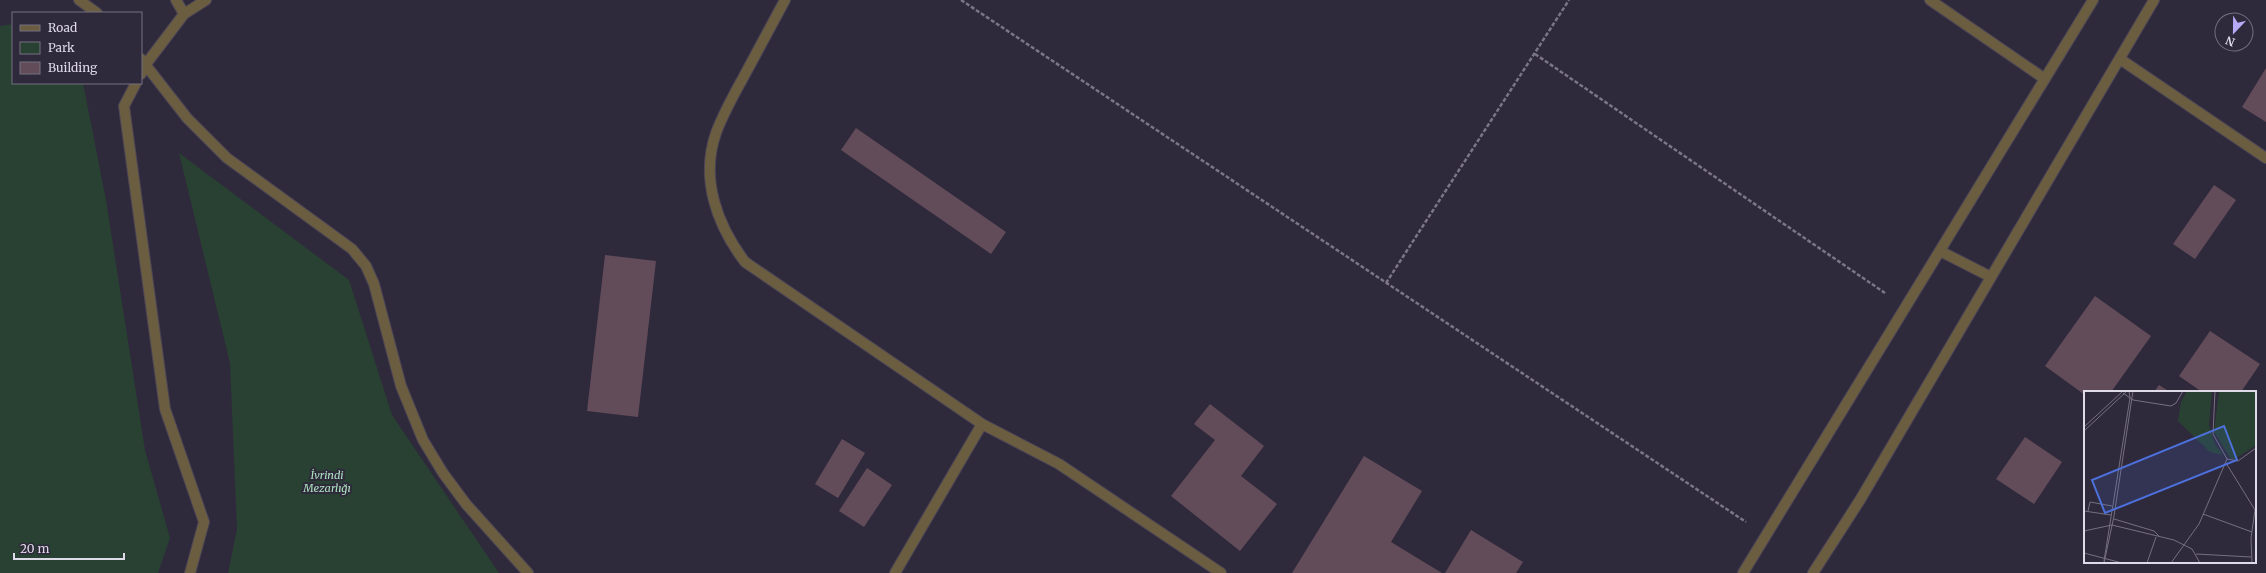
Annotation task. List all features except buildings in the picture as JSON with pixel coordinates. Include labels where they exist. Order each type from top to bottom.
[{"type":"street","points":[[79,0],[96,12]]},
{"type":"street","points":[[176,0],[184,14]]},
{"type":"street","points":[[206,0],[184,14],[144,62],[187,118],[227,158],[352,250],[366,266],[374,284],[401,386],[423,440],[443,473],[466,504],[528,573]]},
{"type":"street","points":[[785,0],[724,114],[716,134],[711,156],[710,178],[713,200],[720,222],[731,243],[745,262],[982,424],[1059,464],[1221,573]]},
{"type":"street","points":[[1930,0],[2045,79]]},
{"type":"street","points":[[1743,573],[2093,0]]},
{"type":"street","points":[[1814,573],[1860,500],[2154,0]]},
{"type":"street","points":[[2120,59],[2266,158]]},
{"type":"street","points":[[135,84],[124,106],[165,409],[204,522],[190,573]]},
{"type":"street","points":[[1940,251],[1991,277]]},
{"type":"street","points":[[895,573],[982,424]]},
{"type":"path","points":[[961,0],[1766,535]]},
{"type":"path","points":[[1386,283],[1569,0]]},
{"type":"path","points":[[1535,54],[1906,307]]},
{"type":"green space","points":[[12,24],[12,84],[83,84],[106,200],[145,450],[170,538],[158,573],[0,573],[0,26]]},
{"type":"green space","name":"İvrindi Mezarlığı","points":[[179,153],[349,280],[392,415],[499,573],[228,573],[237,529],[230,363]]}]
